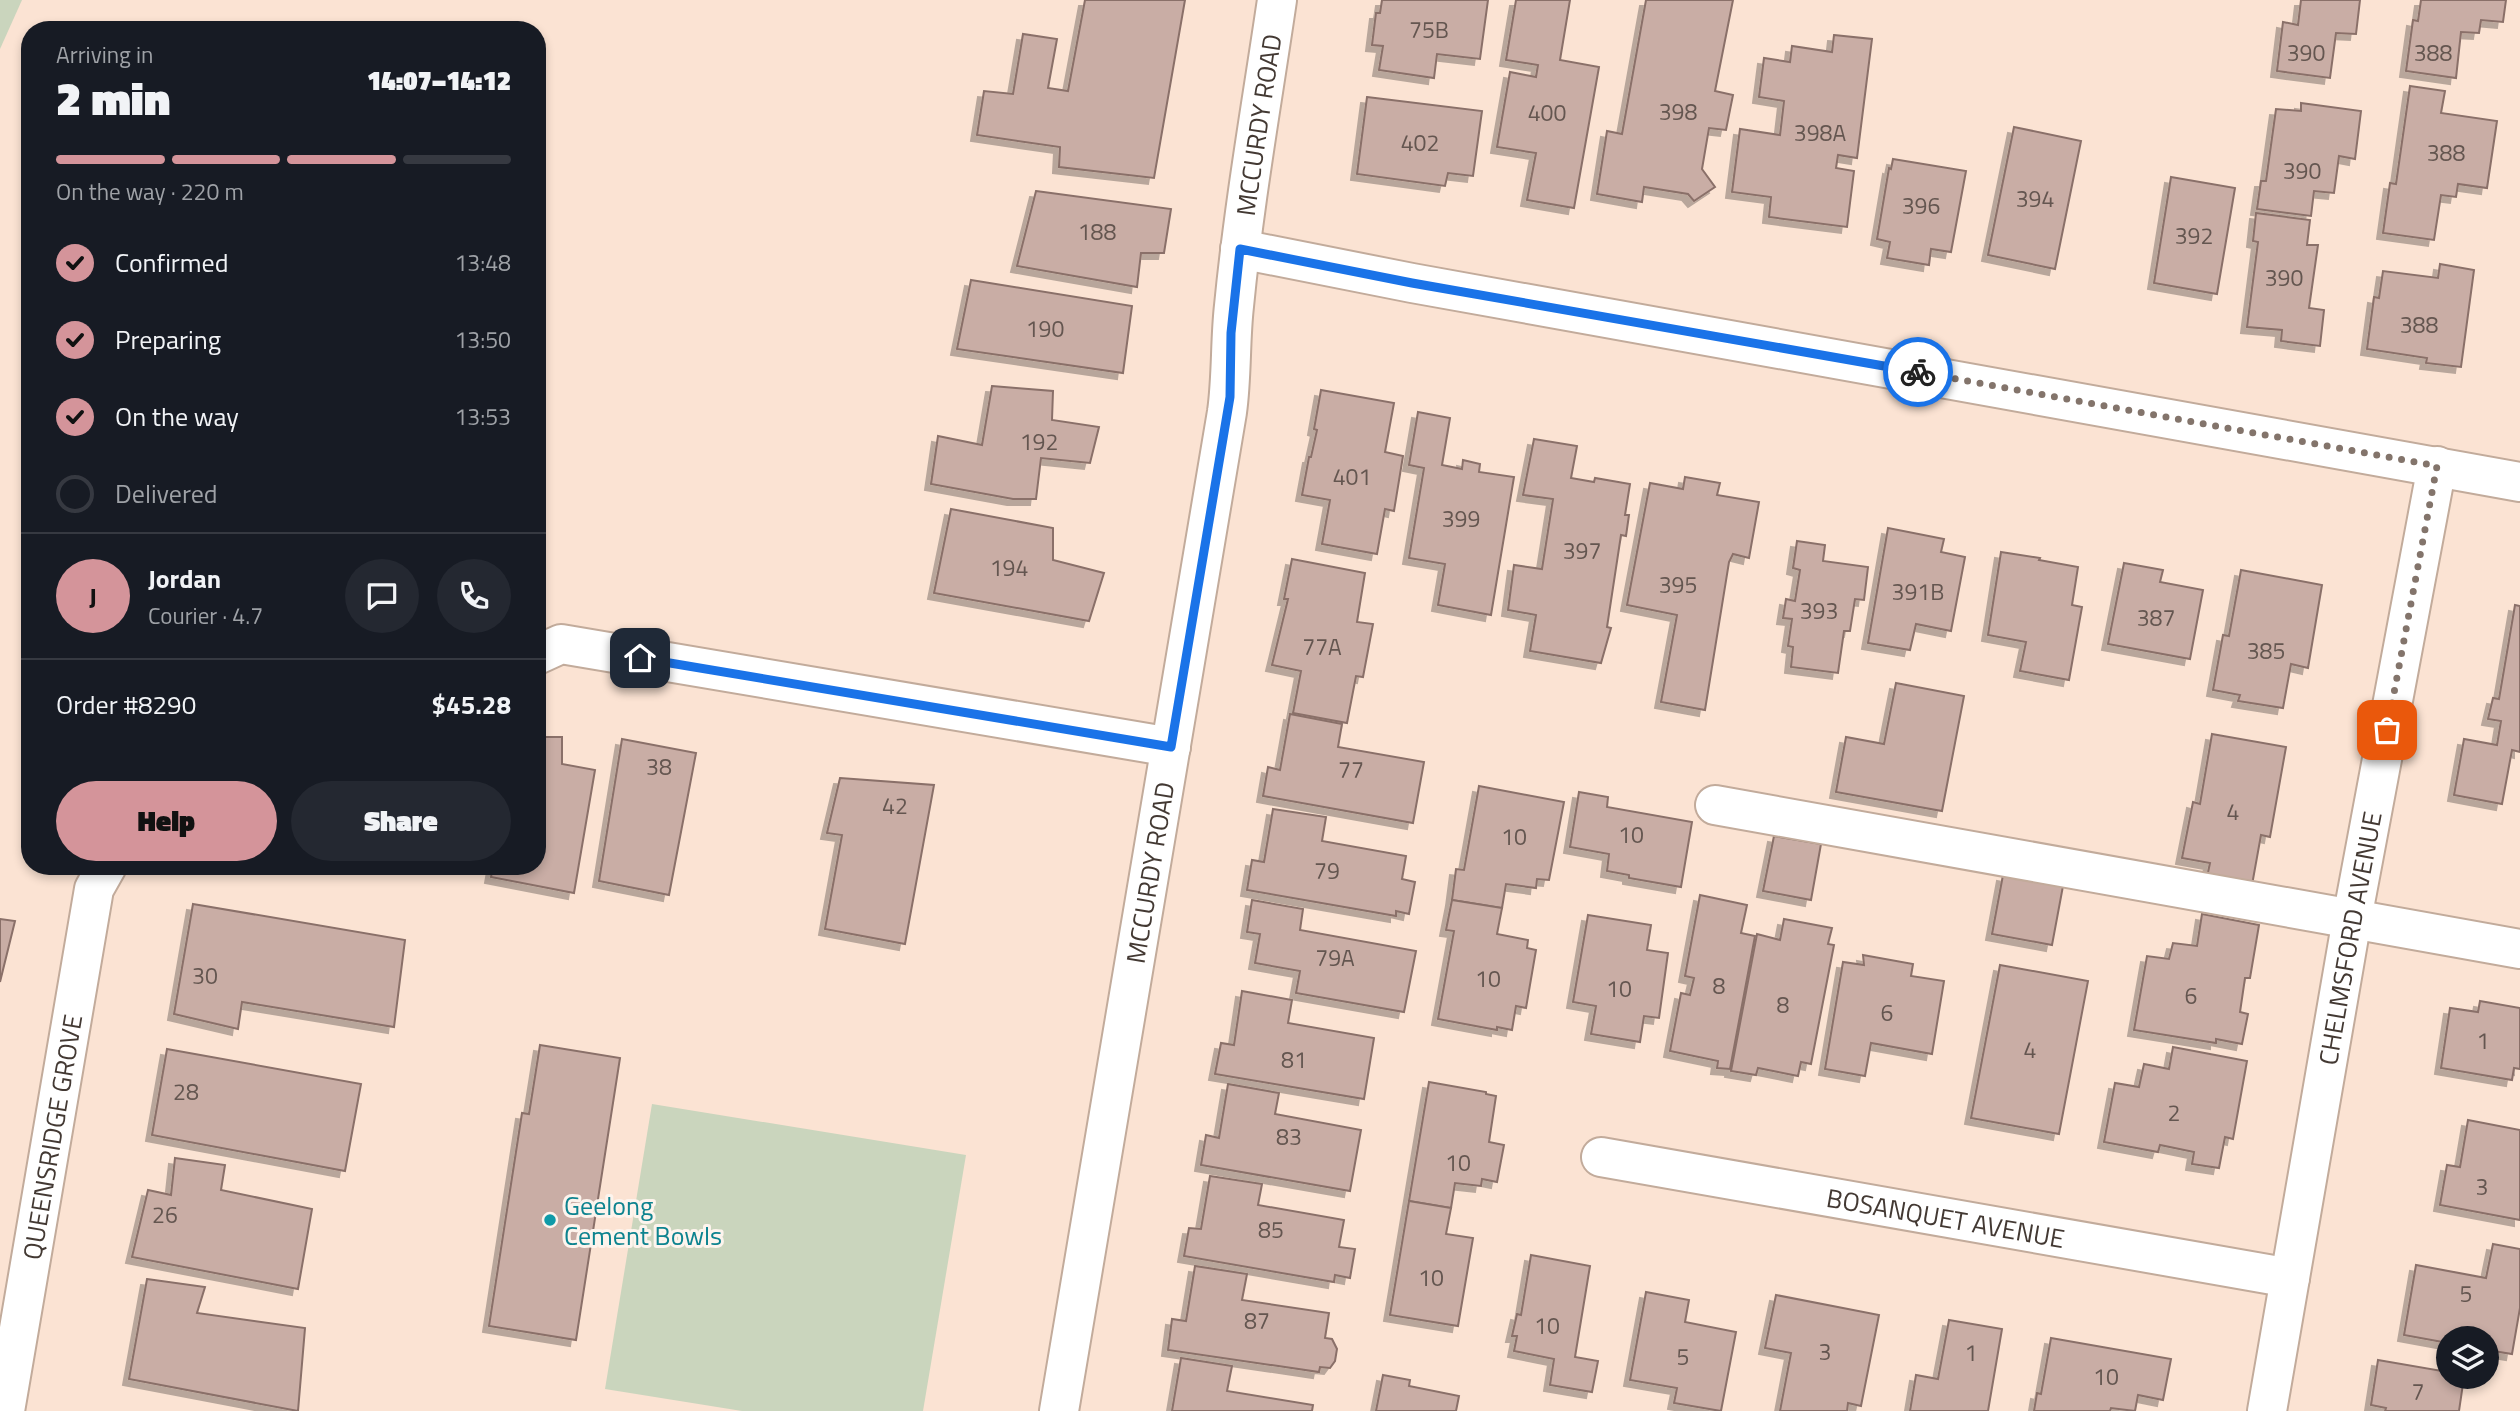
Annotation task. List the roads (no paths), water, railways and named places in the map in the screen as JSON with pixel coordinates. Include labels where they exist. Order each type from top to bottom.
[{"type":"street","name":"MCCURDY ROAD","points":[[1059,1411],[1230,397],[1231,333],[1240,249],[1277,0]]},
{"type":"street","points":[[1240,249],[1412,283],[2520,482]]},
{"type":"street","name":"CHELMSFORD AVENUE","points":[[2267,1411],[2352,919],[2437,466]]},
{"type":"street","points":[[546,651],[561,644],[1171,747]]},
{"type":"street","points":[[1716,805],[2520,949]]},
{"type":"street","name":"QUEENSRIDGE GROVE","points":[[5,1411],[94,889],[102,875]]},
{"type":"street","name":"BOSANQUET AVENUE","points":[[1601,1157],[2290,1278]]},
{"type":"place","name":"Geelong Cement Bowls","points":[[550,1220]]}]
